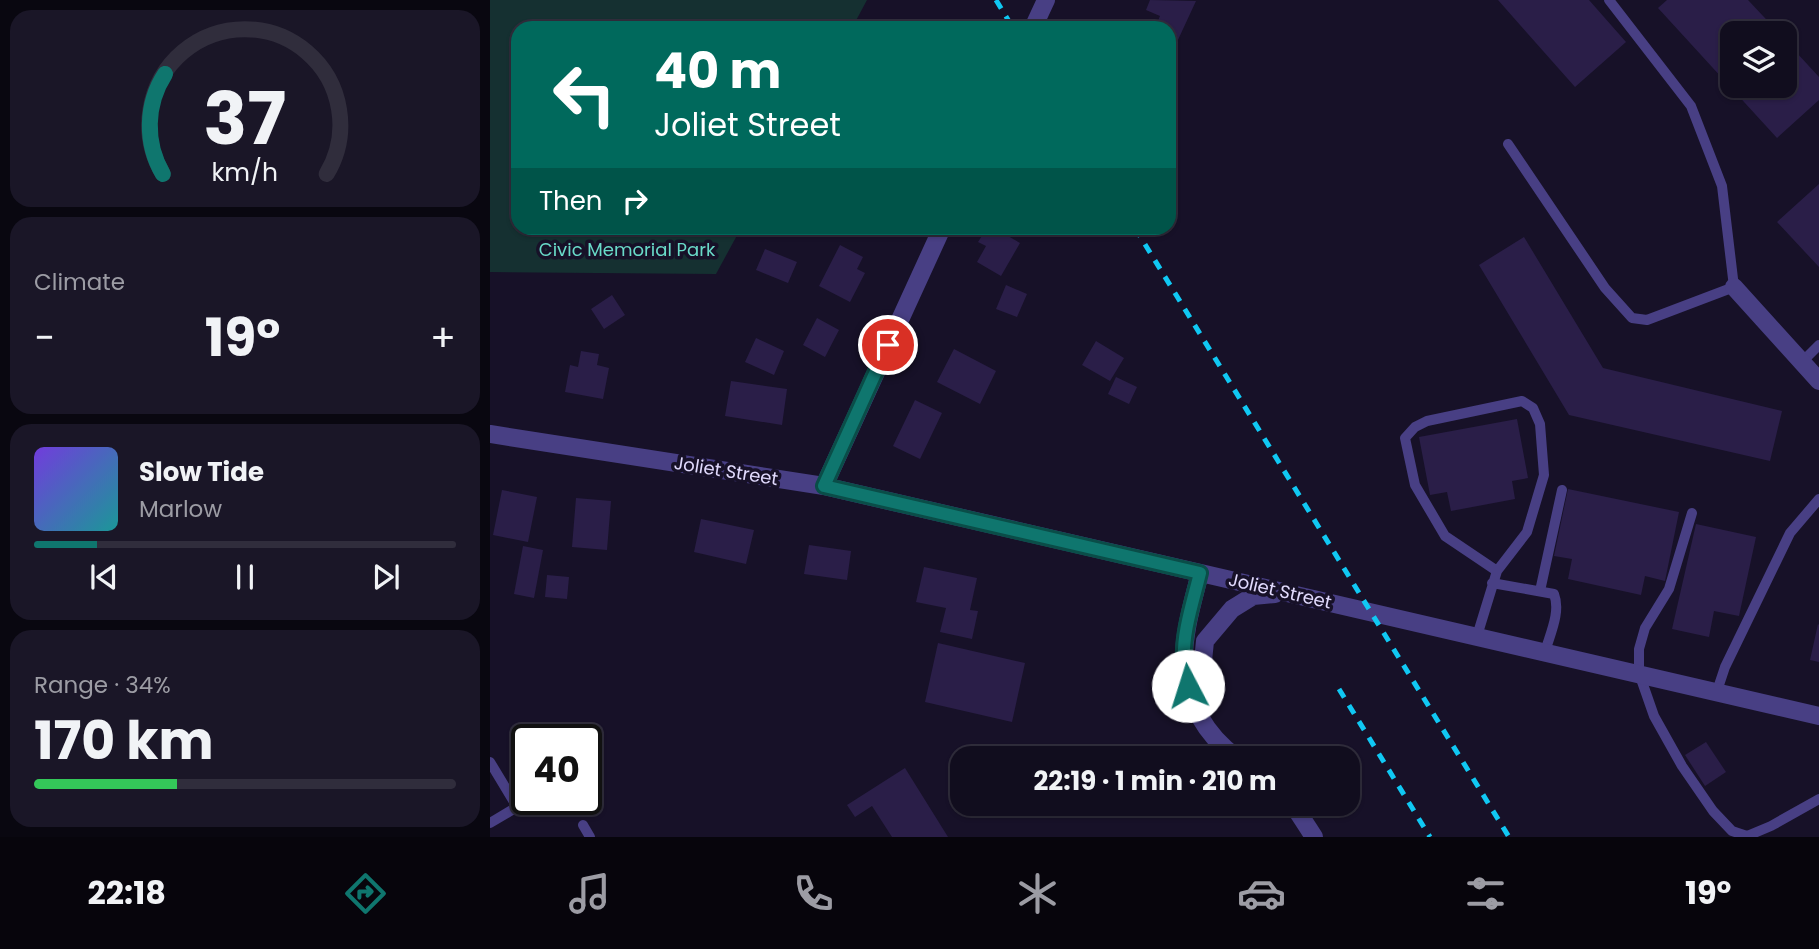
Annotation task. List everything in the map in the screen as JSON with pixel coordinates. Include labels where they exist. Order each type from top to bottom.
[{"type":"street","points":[[1036,21],[1046,0]]},
{"type":"street","points":[[824,486],[940,235]]},
{"type":"street","points":[[1734,287],[1819,381]]},
{"type":"street","name":"Joliet Street","points":[[490,434],[824,486],[1819,716]]},
{"type":"street","points":[[1200,573],[1188,624],[1184,662],[1189,693],[1201,721],[1221,746]]},
{"type":"street","points":[[1198,714],[1205,641],[1232,609],[1253,596],[1289,593]]},
{"type":"street","points":[[1300,816],[1314,837]]},
{"type":"lane","points":[[1508,144],[1605,288],[1632,318],[1647,320],[1734,287],[1722,186],[1691,106],[1609,0]]},
{"type":"lane","points":[[1802,362],[1819,345]]},
{"type":"lane","points":[[1477,636],[1492,583],[1497,571],[1527,532],[1544,475],[1540,424],[1533,408],[1522,401],[1427,421],[1415,427],[1405,438],[1415,485],[1445,536],[1497,571]]},
{"type":"lane","points":[[1540,591],[1562,489]]},
{"type":"lane","points":[[1717,691],[1728,659],[1790,533],[1819,499]]},
{"type":"lane","points":[[1692,513],[1669,589],[1645,628],[1639,649],[1639,673],[1654,716],[1682,766],[1713,811],[1732,831],[1747,837],[1819,799]]},
{"type":"lane","points":[[1492,583],[1554,594],[1556,612],[1545,652]]},
{"type":"lane","points":[[490,762],[517,807],[490,823]]},
{"type":"lane","points":[[583,825],[590,837]]},
{"type":"green space","name":"Civic Memorial Park","points":[[490,0],[867,0],[856,21],[511,21],[511,235],[737,235],[716,274],[490,272]]},
{"type":"building","points":[[1150,0],[1196,1],[1177,42],[1176,21],[1158,21],[1160,16],[1146,10]]},
{"type":"building","points":[[1498,0],[1589,0],[1626,42],[1575,87]]},
{"type":"building","points":[[1667,0],[1748,0],[1768,21],[1720,21],[1720,76],[1658,8]]},
{"type":"building","points":[[1797,53],[1819,77],[1819,100],[1777,138],[1740,98],[1797,98]]},
{"type":"building","points":[[1819,184],[1819,267],[1777,222]]},
{"type":"building","points":[[982,235],[1006,235],[1020,243],[1001,276],[977,262],[986,246],[978,242]]},
{"type":"building","points":[[1524,237],[1603,368],[1782,411],[1770,461],[1569,415],[1479,265]]},
{"type":"building","points":[[840,245],[863,257],[857,269],[865,273],[850,302],[819,286]]},
{"type":"building","points":[[765,249],[797,262],[788,283],[756,270]]},
{"type":"building","points":[[1006,285],[1027,294],[1017,317],[996,309]]},
{"type":"building","points":[[612,295],[625,315],[604,329],[591,309]]},
{"type":"building","points":[[817,318],[839,330],[825,357],[803,345]]},
{"type":"building","points":[[756,338],[784,351],[774,375],[745,362]]},
{"type":"building","points":[[1096,341],[1124,358],[1110,381],[1082,365]]},
{"type":"building","points":[[954,349],[996,371],[980,404],[937,382]]},
{"type":"building","points":[[581,351],[599,354],[597,365],[609,368],[603,399],[565,392],[570,365],[578,367]]},
{"type":"building","points":[[1116,377],[1137,387],[1129,404],[1108,394]]},
{"type":"building","points":[[731,381],[787,389],[782,425],[725,416]]},
{"type":"building","points":[[915,400],[942,413],[920,459],[893,446]]},
{"type":"building","points":[[1517,419],[1528,478],[1512,481],[1515,499],[1451,511],[1447,492],[1430,495],[1419,437]]},
{"type":"building","points":[[1568,489],[1679,512],[1665,581],[1645,576],[1641,595],[1568,579],[1572,559],[1554,556]]},
{"type":"building","points":[[502,490],[537,497],[528,542],[493,535]]},
{"type":"building","points":[[576,498],[611,501],[607,550],[572,547]]},
{"type":"building","points":[[701,519],[754,530],[746,564],[694,552]]},
{"type":"building","points":[[1696,524],[1756,537],[1739,616],[1714,611],[1709,637],[1672,629]]},
{"type":"building","points":[[809,545],[851,551],[847,580],[804,574]]},
{"type":"building","points":[[523,546],[543,550],[534,598],[514,594]]},
{"type":"building","points":[[924,567],[977,578],[970,610],[978,611],[972,639],[940,632],[946,608],[916,602]]},
{"type":"building","points":[[547,575],[569,577],[567,599],[545,597]]},
{"type":"building","points":[[1819,625],[1819,662],[1810,660]]},
{"type":"building","points":[[938,643],[1025,663],[1012,722],[925,702]]},
{"type":"building","points":[[1706,742],[1726,772],[1705,786],[1685,755]]},
{"type":"building","points":[[905,768],[948,837],[892,837],[872,806],[855,817],[847,805]]},
{"type":"railway","points":[[996,0],[1009,21]]},
{"type":"railway","points":[[1139,235],[1509,837]]},
{"type":"railway","points":[[1339,689],[1430,837]]},
{"type":"route","points":[[888,345],[824,486],[1200,573],[1185,646],[1184,662],[1188,686]]}]
